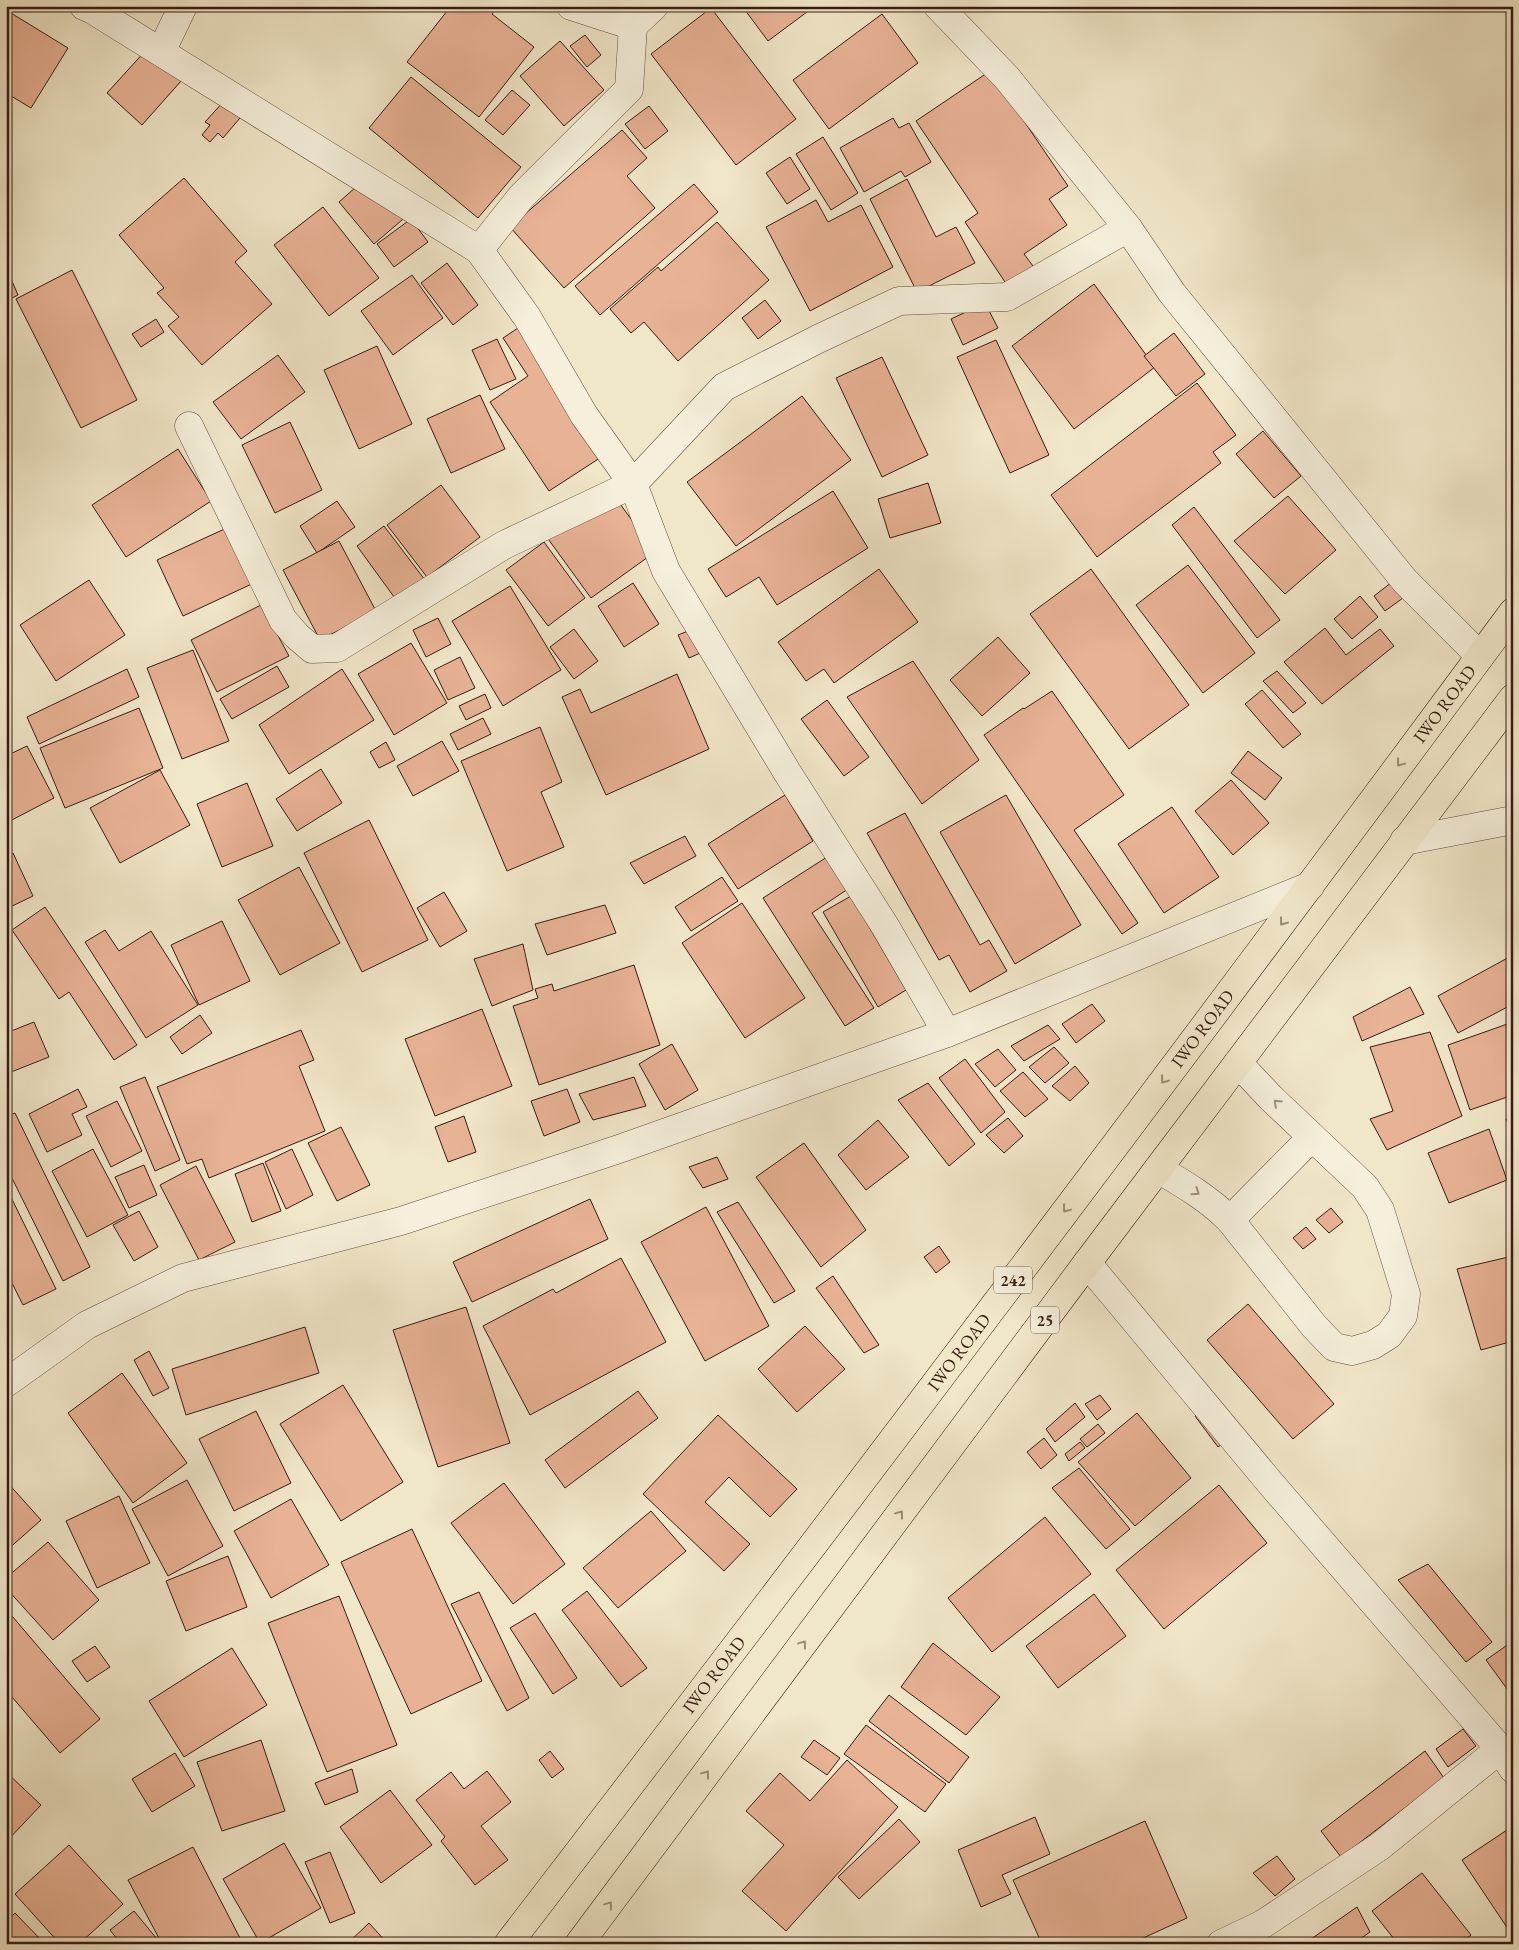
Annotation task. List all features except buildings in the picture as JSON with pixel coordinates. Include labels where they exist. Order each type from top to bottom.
[{"type":"main road","name":"IWO ROAD","points":[[508,1944],[760,1616],[1310,886],[1513,612]]},
{"type":"main road","name":"25","points":[[580,1944],[1087,1263],[1513,698]]},
{"type":"street","points":[[84,6],[94,10],[479,250],[527,317],[584,415],[633,484],[666,571],[787,772],[886,926],[947,1033]]},
{"type":"street","points":[[161,52],[183,6]]},
{"type":"street","points":[[571,6],[633,26]]},
{"type":"street","points":[[479,250],[521,197],[628,89],[633,26],[654,6]]},
{"type":"street","points":[[938,6],[1008,78],[1128,228],[1172,293],[1405,581],[1480,656]]},
{"type":"street","points":[[189,426],[283,620],[312,649],[337,648],[504,545],[633,484],[724,387],[818,339],[899,301],[1007,297],[1128,228]]},
{"type":"street","points":[[1404,841],[1512,823]]},
{"type":"street","points":[[6,1383],[87,1325],[183,1278],[401,1221],[619,1148],[947,1033],[1310,886]]},
{"type":"street","points":[[1158,1169],[1216,1206],[1230,1220],[1314,1326],[1334,1346],[1352,1351],[1373,1345],[1388,1335],[1403,1316],[1406,1294],[1380,1210],[1364,1187],[1238,1063]]},
{"type":"street","points":[[1230,1220],[1312,1137]]},
{"type":"street","points":[[1087,1263],[1272,1486],[1506,1759],[1263,1924],[1221,1944]]}]
